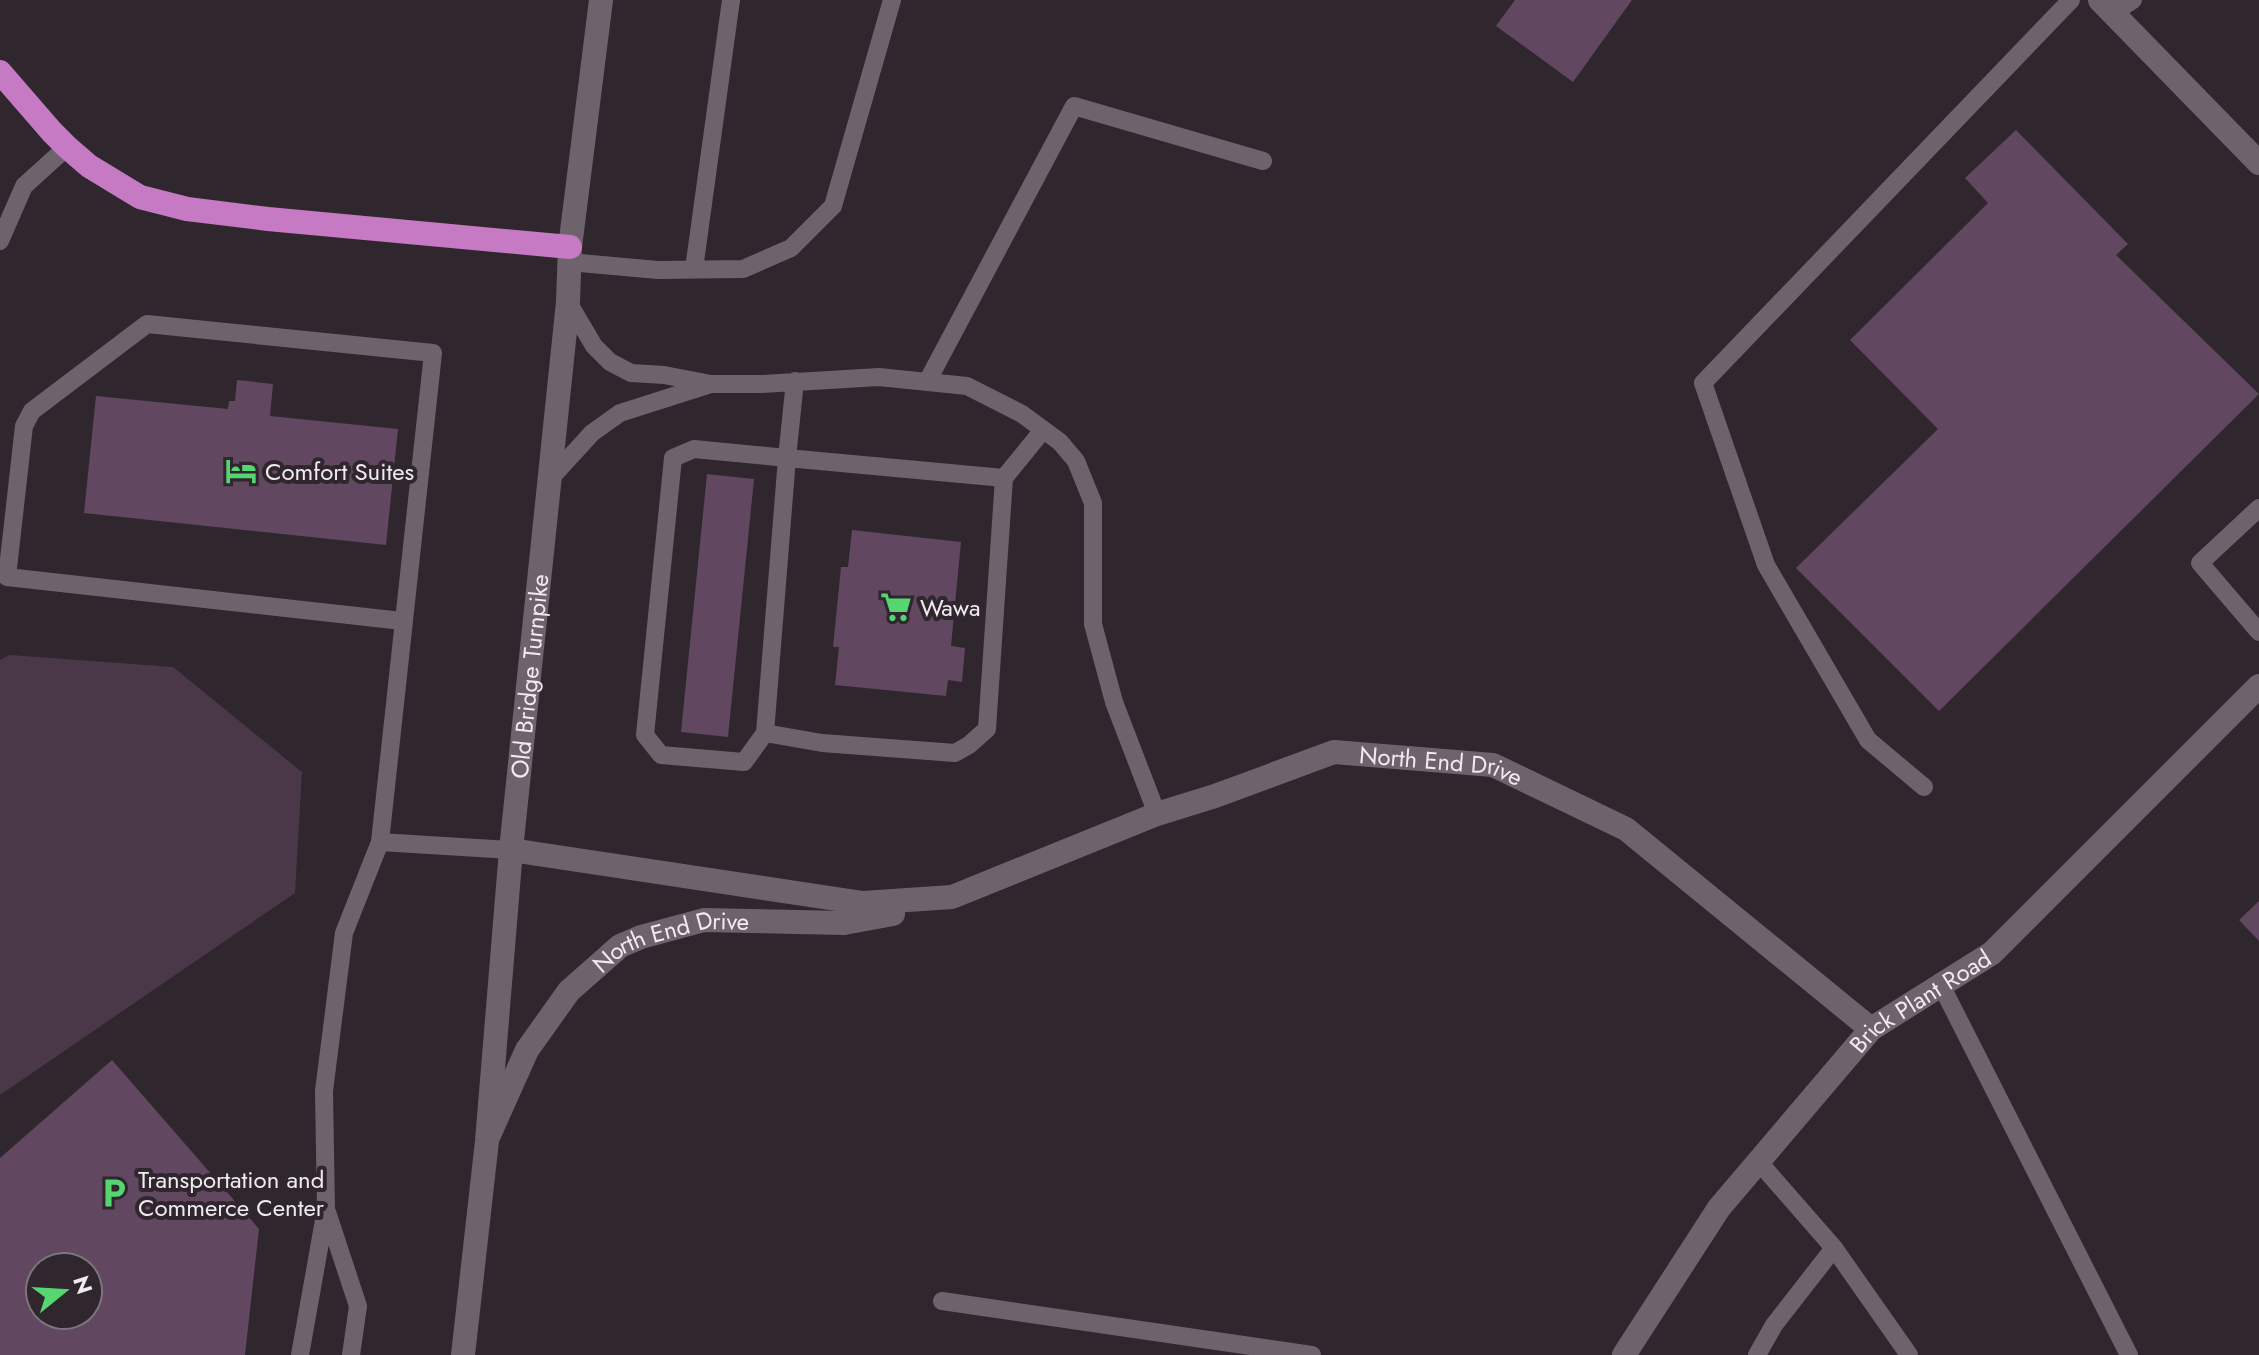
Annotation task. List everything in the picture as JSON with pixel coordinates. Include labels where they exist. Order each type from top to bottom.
[{"type":"highway","points":[[0,72],[67,147],[89,166],[140,197],[187,209],[570,255]]},
{"type":"street","name":"Old Bridge Turnpike","points":[[463,1355],[487,1141],[511,850],[568,302],[570,255],[601,0]]},
{"type":"street","points":[[2115,4],[2259,163]]},
{"type":"street","name":"Brick Plant Road","points":[[1624,1355],[1719,1208],[1871,1029],[1992,953],[2259,686]]},
{"type":"street","name":"North End Drive","points":[[487,1141],[527,1050],[569,991],[620,946],[704,920],[844,923],[897,913],[952,897],[1157,814],[1334,752],[1493,765],[1626,829],[1871,1029]]},
{"type":"street","name":"North End Drive","points":[[511,850],[863,903],[952,897]]},
{"type":"lane","points":[[694,269],[731,0]]},
{"type":"lane","points":[[570,255],[658,270],[743,269],[791,248],[833,206],[892,0]]},
{"type":"lane","points":[[1924,787],[1868,740],[1766,565],[1703,383],[2071,0]]},
{"type":"lane","points":[[927,382],[1074,106],[1263,161]]},
{"type":"lane","points":[[0,241],[24,186],[67,147]]},
{"type":"lane","points":[[568,302],[594,346],[610,362],[631,373],[664,375],[711,384],[879,377],[967,386],[1022,414],[1060,442],[1076,461],[1093,503],[1093,624],[1114,702],[1157,814]]},
{"type":"lane","points":[[300,1355],[326,1209],[324,1091],[344,933],[380,842],[433,353],[147,324],[32,411],[24,426],[7,577],[402,621]]},
{"type":"lane","points":[[795,381],[787,458],[765,733],[744,762],[661,755],[645,735],[673,458],[694,449],[787,458],[1004,478]]},
{"type":"lane","points":[[549,480],[592,433],[620,413],[711,384]]},
{"type":"lane","points":[[765,733],[799,740],[955,753],[987,729],[1004,478],[1043,430]]},
{"type":"lane","points":[[2259,508],[2200,563],[2259,632]]},
{"type":"lane","points":[[380,842],[511,850]]},
{"type":"lane","points":[[1941,985],[2129,1355]]},
{"type":"lane","points":[[1758,1161],[1834,1248],[1909,1355]]},
{"type":"lane","points":[[326,1209],[358,1306],[351,1355]]},
{"type":"lane","points":[[1757,1355],[1774,1325],[1834,1248]]},
{"type":"lane","points":[[942,1301],[1312,1355]]},
{"type":"shaded area","points":[[10,655],[173,667],[302,772],[295,893],[0,1095],[0,660]]},
{"type":"building","points":[[1515,0],[1632,0],[1573,82],[1496,26]]},
{"type":"building","points":[[2016,130],[2128,244],[2116,255],[2259,394],[1939,711],[1796,568],[1938,429],[1850,340],[1988,203],[1965,178]]},
{"type":"building","name":"Comfort Suites","points":[[237,380],[273,384],[270,416],[398,429],[386,545],[84,513],[96,396],[228,409],[229,401],[235,401]]},
{"type":"building","points":[[707,474],[754,479],[728,737],[681,732]]},
{"type":"building","name":"Wawa","points":[[852,530],[961,542],[951,646],[965,648],[962,682],[948,680],[946,696],[835,685],[839,647],[833,647],[841,567],[848,567]]},
{"type":"building","points":[[2259,901],[2259,941],[2239,920]]},
{"type":"building","name":"Transportation and Commerce Center","points":[[112,1060],[259,1229],[245,1355],[0,1355],[0,1158]]},
{"type":"place","name":"Comfort Suites","points":[[241,471]]},
{"type":"place","name":"Wawa","points":[[896,607]]},
{"type":"place","name":"Transportation and Commerce Center","points":[[114,1193]]}]
